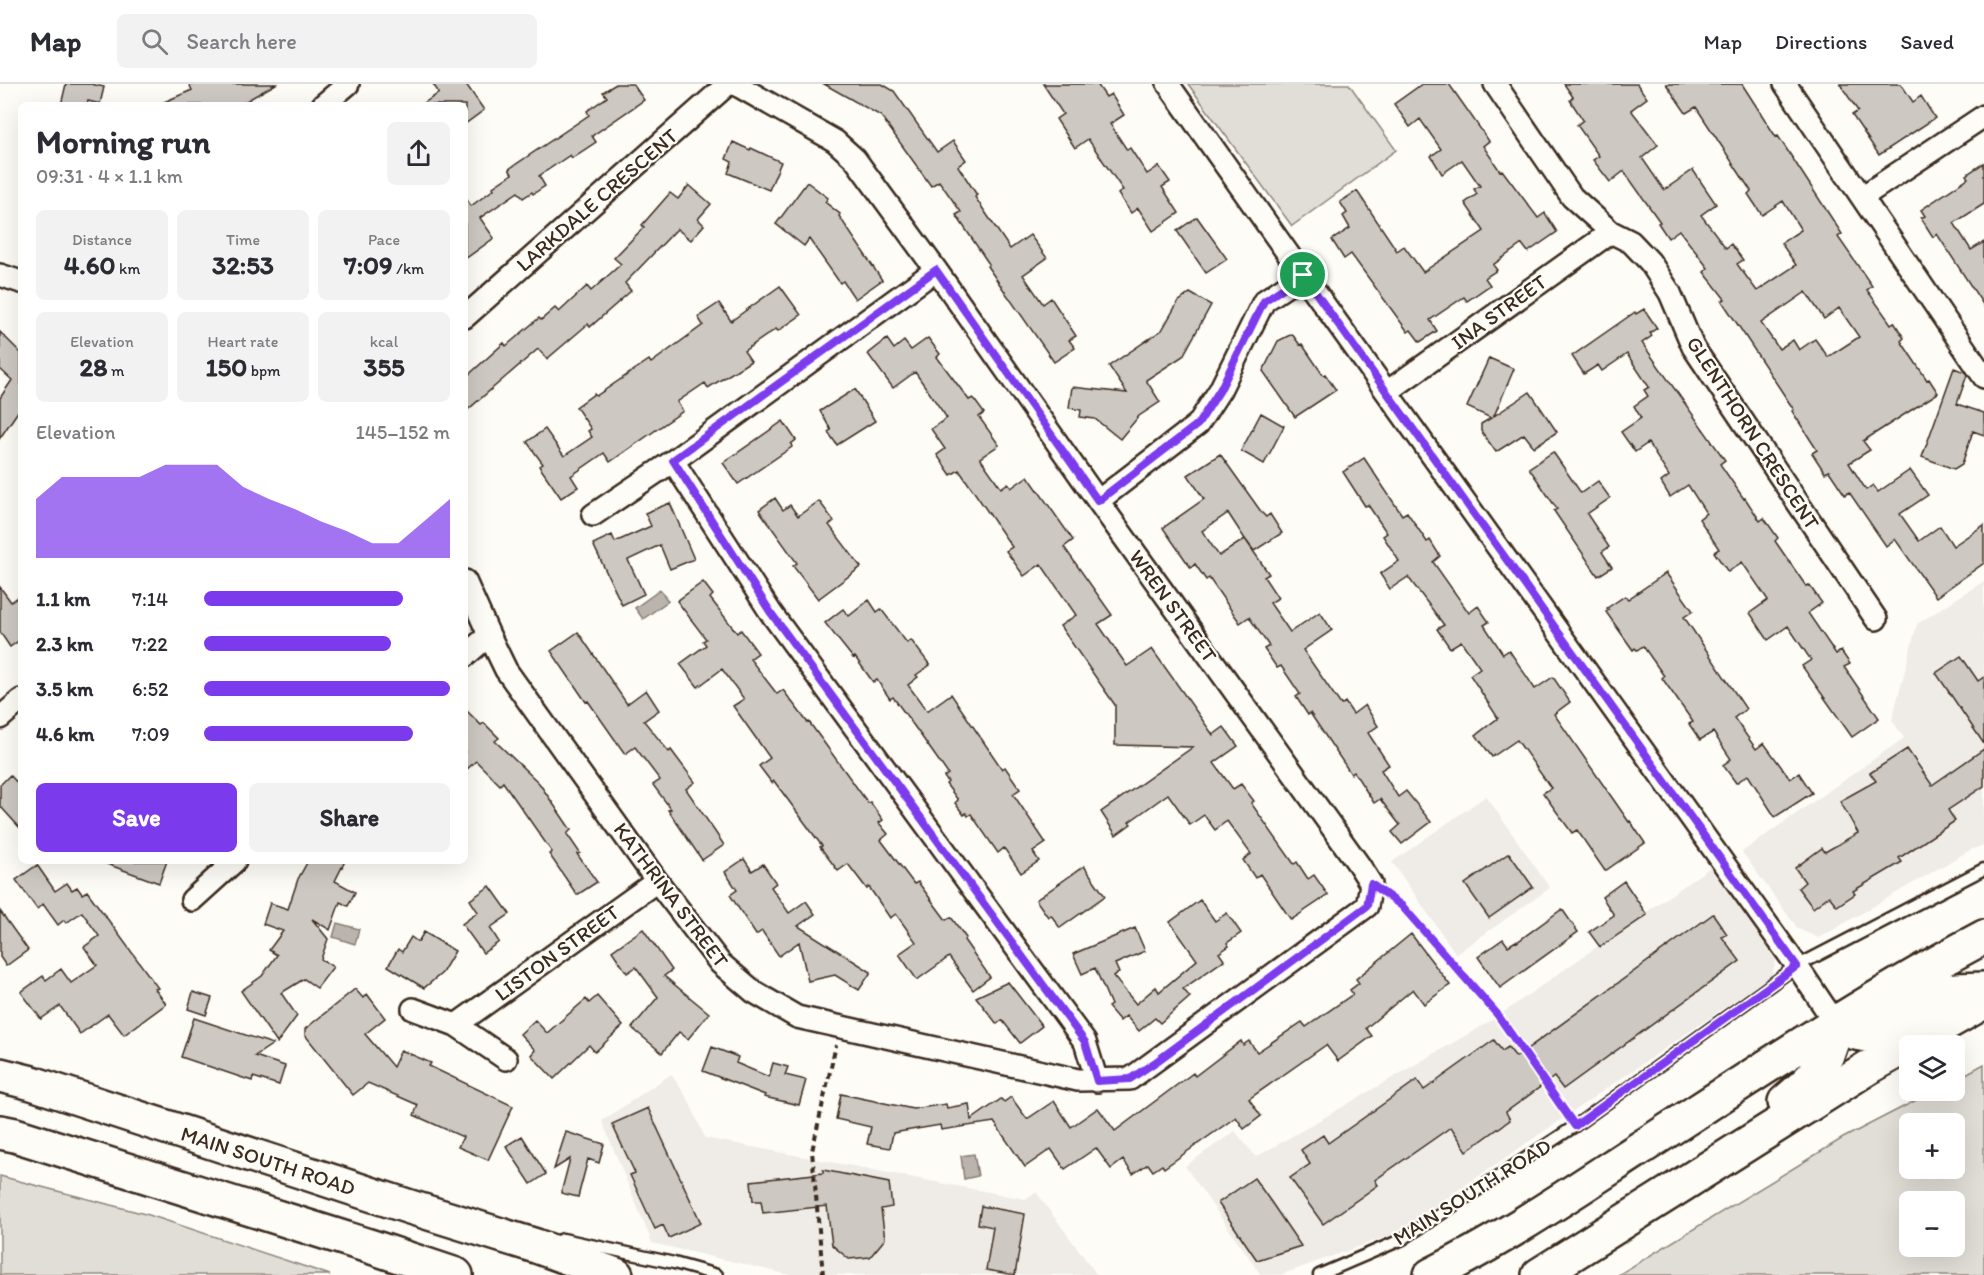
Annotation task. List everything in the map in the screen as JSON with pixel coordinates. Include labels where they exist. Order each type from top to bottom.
[{"type":"highway","points":[[1431,1275],[1470,1256],[1536,1216],[1927,967],[1984,937]]},
{"type":"highway","points":[[1836,1024],[1857,1035],[1878,1033],[1938,995],[1956,990],[1984,989]]},
{"type":"highway","points":[[1539,1275],[1869,1067],[1984,1002]]},
{"type":"highway","points":[[1717,1164],[1820,1070],[1833,1044],[1836,1024]]},
{"type":"highway","name":"MAIN SOUTH ROAD","points":[[0,1075],[32,1083],[399,1204],[536,1246],[616,1275]]},
{"type":"highway","points":[[0,1132],[456,1275]]},
{"type":"street","points":[[327,102],[348,84]]},
{"type":"street","name":"LARKDALE CRESCENT","points":[[468,314],[728,84]]},
{"type":"street","name":"WREN STREET","points":[[735,84],[835,141],[855,159],[1353,855],[1371,884]]},
{"type":"street","points":[[1168,84],[1797,966],[1836,1024]]},
{"type":"street","name":"GLENTHORN CRESCENT","points":[[1495,84],[1572,197],[1611,232],[1631,242],[1650,262],[1670,293],[1693,347],[1876,619]]},
{"type":"street","points":[[1785,84],[1984,377]]},
{"type":"street","points":[[1862,197],[1984,116]]},
{"type":"street","name":"INA STREET","points":[[1387,393],[1611,232]]},
{"type":"street","points":[[593,515],[936,270]]},
{"type":"street","points":[[0,275],[18,281]]},
{"type":"street","points":[[1098,501],[1198,424],[1220,390],[1264,301],[1303,275]]},
{"type":"street","points":[[673,460],[771,613],[1085,1042],[1097,1081],[1130,1079],[1157,1061],[1367,906],[1371,884]]},
{"type":"street","name":"KATHRINA STREET","points":[[468,588],[506,670],[657,880],[720,963],[754,992],[796,1017],[1078,1080],[1097,1081]]},
{"type":"street","points":[[468,653],[489,635]]},
{"type":"street","points":[[0,718],[18,703]]},
{"type":"street","points":[[192,900],[232,864]]},
{"type":"street","name":"LISTON STREET","points":[[456,1025],[657,880]]},
{"type":"street","points":[[412,1009],[456,1025],[506,1059]]},
{"type":"lane","name":"MAIN SOUTH ROAD","points":[[1319,1275],[1403,1239],[1575,1126],[1797,966],[1984,870]]},
{"type":"lane","name":"MAIN SOUTH ROAD","points":[[536,1246],[563,1239],[674,1263],[717,1275]]},
{"type":"path","points":[[1371,884],[1402,906],[1497,1014],[1575,1126]]},
{"type":"path","points":[[823,1275],[812,1151],[840,1027]]},
{"type":"shaded area","points":[[1188,84],[1349,84],[1396,150],[1292,226]]},
{"type":"shaded area","points":[[1984,581],[1984,845],[1970,850],[1819,938],[1798,929],[1742,852],[1904,738],[1892,720],[1917,624]]},
{"type":"shaded area","points":[[660,590],[668,601],[643,619],[635,608]]},
{"type":"shaded area","points":[[1486,796],[1550,888],[1456,954],[1392,862]]},
{"type":"shaded area","points":[[1712,866],[1777,956],[1772,975],[1394,1234],[1280,1275],[1261,1275],[1185,1166],[1235,1131],[1256,1157],[1494,1019]]},
{"type":"shaded area","points":[[337,923],[359,929],[355,944],[333,937]]},
{"type":"shaded area","points":[[1984,1064],[1984,1275],[1618,1275],[1843,1138],[1915,1101],[1965,1101],[1965,1074]]},
{"type":"shaded area","points":[[671,1074],[689,1101],[705,1138],[1025,1199],[1036,1192],[1097,1275],[790,1275],[652,1243],[602,1121]]},
{"type":"shaded area","points":[[974,1154],[978,1176],[964,1179],[961,1156]]},
{"type":"shaded area","points":[[0,1176],[149,1215],[330,1275],[0,1275]]},
{"type":"building","points":[[66,84],[91,84],[104,87],[100,102],[62,102]]},
{"type":"building","points":[[189,84],[276,84],[244,102],[164,102],[192,90]]},
{"type":"building","points":[[433,84],[466,84],[484,110],[468,122],[468,102],[426,102],[439,93]]},
{"type":"building","points":[[616,84],[633,84],[644,100],[592,136],[596,142],[572,158],[570,155],[539,176],[545,186],[523,198],[518,192],[480,218],[494,238],[468,257],[468,202],[471,206],[512,174],[509,169],[589,115],[587,111],[607,97],[603,92]]},
{"type":"building","points":[[824,84],[882,84],[894,91],[937,152],[953,141],[966,160],[958,166],[977,195],[975,197],[1010,249],[1030,235],[1047,258],[1023,275],[1043,304],[1051,298],[1076,336],[1069,340],[1075,348],[1054,362],[987,266],[989,264],[956,215],[961,212],[939,181],[931,186],[881,116]]},
{"type":"building","points":[[1043,84],[1097,84],[1106,97],[1111,94],[1124,115],[1110,124],[1127,150],[1130,148],[1147,174],[1159,166],[1170,182],[1162,187],[1179,213],[1153,231],[1138,208],[1131,213],[1118,194],[1123,190],[1088,139],[1075,148],[1056,119],[1063,114]]},
{"type":"building","points":[[1422,84],[1449,84],[1489,141],[1483,146],[1500,171],[1502,170],[1538,218],[1545,213],[1557,232],[1528,252],[1522,244],[1493,265],[1497,270],[1485,278],[1490,285],[1467,301],[1464,297],[1430,320],[1437,331],[1420,342],[1411,330],[1408,332],[1351,254],[1344,259],[1332,240],[1350,228],[1343,216],[1347,213],[1340,202],[1357,191],[1397,251],[1404,246],[1423,272],[1484,231],[1465,203],[1477,194],[1474,189],[1480,186],[1462,160],[1442,174],[1431,156],[1441,149],[1420,119],[1410,127],[1394,104]]},
{"type":"building","points":[[1564,84],[1637,84],[1647,98],[1631,110],[1658,145],[1642,158],[1664,190],[1693,170],[1716,204],[1701,215],[1726,248],[1731,244],[1743,260],[1737,264],[1757,291],[1796,265],[1781,243],[1801,230],[1783,201],[1762,215],[1748,194],[1751,191],[1696,107],[1686,113],[1666,84],[1742,84],[1842,234],[1838,237],[1872,286],[1867,290],[1891,324],[1894,322],[1904,338],[1901,341],[1938,393],[1863,441],[1870,450],[1849,463],[1866,490],[1873,485],[1878,492],[1910,470],[1928,495],[1900,514],[1919,541],[1940,526],[1953,546],[1984,525],[1984,563],[1936,597],[1895,539],[1886,546],[1849,492],[1845,495],[1829,471],[1825,473],[1812,453],[1817,450],[1792,411],[1794,410],[1722,301],[1725,299],[1704,272],[1708,268],[1679,230],[1668,238],[1658,223],[1660,222],[1624,171],[1610,182],[1593,160],[1599,156],[1577,125],[1583,120],[1570,100],[1573,97]],"holes":[[[1806,292],[1824,319],[1839,308],[1859,337],[1828,357],[1815,339],[1799,350],[1793,340],[1779,349],[1761,323]]]},
{"type":"building","points":[[1840,84],[1901,84],[1913,102],[1921,96],[1935,118],[1879,155],[1852,115],[1858,111]]},
{"type":"building","points":[[733,142],[781,162],[769,190],[728,173],[732,162],[726,159]]},
{"type":"building","points":[[1984,163],[1984,204],[1954,223],[1971,250],[1984,242],[1984,306],[1937,234],[1933,237],[1921,218],[1925,216],[1921,210],[1968,178],[1966,175]]},
{"type":"building","points":[[807,182],[828,198],[825,202],[840,214],[839,216],[882,280],[855,299],[843,281],[840,283],[809,239],[804,246],[776,224]]},
{"type":"building","points":[[689,185],[711,204],[698,219],[704,225],[691,240],[677,229],[625,283],[631,291],[590,327],[588,324],[547,359],[538,349],[468,409],[468,375],[504,343],[506,346],[539,318],[541,320],[555,308],[559,312],[587,286],[591,291],[621,264],[614,258],[644,227],[642,225],[670,193],[678,199]]},
{"type":"building","points":[[1197,217],[1227,259],[1206,273],[1177,231]]},
{"type":"building","points":[[780,286],[801,315],[744,351],[751,361],[708,388],[705,383],[677,402],[683,411],[610,462],[604,453],[571,476],[578,487],[561,498],[539,466],[543,464],[527,442],[545,429],[564,456],[592,437],[588,431],[591,429],[576,407],[649,360],[651,363],[703,325],[698,317],[719,303],[731,321]]},
{"type":"building","points":[[1190,293],[1211,305],[1183,356],[1146,380],[1160,402],[1139,416],[1120,439],[1095,419],[1080,417],[1081,410],[1069,408],[1072,387],[1127,393],[1109,366],[1162,330],[1178,302]]},
{"type":"building","points":[[1644,309],[1657,328],[1650,333],[1652,336],[1642,343],[1725,460],[1720,464],[1744,499],[1760,521],[1764,518],[1778,538],[1775,541],[1806,586],[1809,585],[1822,603],[1808,613],[1836,654],[1841,651],[1850,664],[1844,667],[1879,718],[1852,737],[1802,666],[1811,660],[1788,626],[1768,640],[1750,613],[1768,600],[1742,562],[1728,572],[1714,552],[1719,549],[1699,519],[1706,513],[1688,485],[1670,497],[1661,482],[1669,476],[1648,443],[1635,452],[1621,432],[1641,418],[1634,406],[1648,396],[1644,390],[1649,387],[1627,354],[1602,371],[1598,365],[1584,374],[1572,356],[1635,312],[1636,314]]},
{"type":"building","points":[[0,332],[18,350],[18,411],[0,438],[0,398],[12,380],[0,369]]},
{"type":"building","points":[[1292,334],[1336,390],[1295,417],[1263,371],[1278,341]]},
{"type":"building","points":[[928,338],[940,354],[937,357],[969,400],[973,398],[984,413],[979,417],[999,445],[980,458],[1001,488],[1008,483],[1011,488],[1028,476],[1073,540],[1064,547],[1112,615],[1098,624],[1127,666],[1152,649],[1213,735],[1224,727],[1238,746],[1214,763],[1233,789],[1241,784],[1254,801],[1251,803],[1294,864],[1297,862],[1308,879],[1314,875],[1328,895],[1291,920],[1260,874],[1255,878],[1243,860],[1251,854],[1227,821],[1215,830],[1204,815],[1190,825],[1168,794],[1129,822],[1131,824],[1116,835],[1101,812],[1193,747],[1115,745],[1115,705],[1060,626],[1076,615],[1041,564],[1024,576],[1006,551],[1012,547],[959,470],[951,475],[937,455],[945,449],[931,429],[947,418],[915,372],[893,388],[868,354],[887,339],[894,349],[904,341],[911,350]]},
{"type":"building","points":[[1489,358],[1514,369],[1494,416],[1530,392],[1557,432],[1534,447],[1524,434],[1496,452],[1481,431],[1481,424],[1491,418],[1467,407]]},
{"type":"building","points":[[1954,368],[1967,375],[1957,404],[1984,413],[1984,435],[1973,431],[1962,464],[1954,469],[1922,457]]},
{"type":"building","points":[[855,389],[875,421],[837,445],[828,432],[831,430],[820,411]]},
{"type":"building","points":[[1261,413],[1284,426],[1264,464],[1241,451]]},
{"type":"building","points":[[783,421],[796,440],[791,444],[792,447],[738,484],[723,463]]},
{"type":"building","points":[[1553,452],[1581,493],[1598,481],[1610,498],[1587,514],[1609,547],[1602,552],[1612,567],[1598,576],[1554,511],[1557,509],[1529,468]]},
{"type":"building","points":[[1220,454],[1262,513],[1266,517],[1270,514],[1282,533],[1254,551],[1245,539],[1269,574],[1264,577],[1278,598],[1270,603],[1290,632],[1320,612],[1332,630],[1303,650],[1341,705],[1345,702],[1353,714],[1365,705],[1378,726],[1368,733],[1389,765],[1381,770],[1398,797],[1406,791],[1431,822],[1402,844],[1392,832],[1400,825],[1380,799],[1374,803],[1354,772],[1351,774],[1310,713],[1308,715],[1296,697],[1300,694],[1281,666],[1277,668],[1264,649],[1269,646],[1249,617],[1240,623],[1209,578],[1206,580],[1195,564],[1191,568],[1163,528],[1204,499],[1188,475]],"holes":[[[1228,513],[1245,539],[1219,556],[1202,531]]]},
{"type":"building","points":[[1364,458],[1402,515],[1407,512],[1427,542],[1430,540],[1440,556],[1433,562],[1469,613],[1478,606],[1489,622],[1484,625],[1503,654],[1509,650],[1535,689],[1553,677],[1570,702],[1554,714],[1645,843],[1605,871],[1577,830],[1572,833],[1543,793],[1551,788],[1517,740],[1492,757],[1476,735],[1498,718],[1470,675],[1480,668],[1461,641],[1450,648],[1437,629],[1444,625],[1408,577],[1390,589],[1380,574],[1399,561],[1383,536],[1387,533],[1368,505],[1365,506],[1343,472]]},
{"type":"building","points":[[775,498],[783,510],[790,505],[798,516],[819,501],[834,521],[829,525],[861,567],[818,599],[793,566],[797,563],[759,510]]},
{"type":"building","points":[[670,503],[694,559],[670,569],[660,545],[628,560],[644,594],[622,605],[593,544],[612,535],[615,542],[651,526],[645,513]]},
{"type":"building","points":[[1666,573],[1693,611],[1684,617],[1746,709],[1734,718],[1756,749],[1764,743],[1790,779],[1799,773],[1812,793],[1775,817],[1748,775],[1736,783],[1723,765],[1731,759],[1713,732],[1700,740],[1689,724],[1693,722],[1643,646],[1633,650],[1606,612],[1609,610],[1607,608],[1625,596],[1628,599]]},
{"type":"building","points":[[703,582],[713,595],[710,598],[737,633],[741,630],[758,653],[750,659],[777,694],[783,690],[883,820],[879,823],[888,834],[881,840],[914,884],[918,882],[946,920],[951,917],[966,938],[964,940],[990,977],[973,990],[949,957],[917,980],[899,954],[916,942],[896,914],[890,918],[869,887],[867,889],[848,864],[838,871],[774,781],[772,783],[759,766],[770,758],[733,706],[744,699],[722,669],[698,687],[680,664],[706,645],[703,641],[706,639],[677,601]]},
{"type":"building","points":[[0,587],[11,602],[18,597],[18,641],[10,647],[0,632]]},
{"type":"building","points":[[869,600],[877,612],[881,609],[907,643],[911,640],[930,665],[916,675],[918,677],[908,685],[927,711],[951,694],[1002,769],[1005,767],[1020,789],[1013,794],[1046,843],[1033,852],[1039,861],[1021,873],[1004,848],[998,853],[971,814],[964,815],[955,803],[958,800],[946,784],[948,782],[944,777],[948,774],[922,737],[893,697],[890,699],[877,680],[873,682],[855,657],[853,658],[825,623],[843,609],[849,616]]},
{"type":"building","points":[[578,632],[627,704],[646,690],[659,710],[644,721],[669,752],[671,750],[695,782],[686,789],[724,845],[702,860],[668,810],[671,809],[653,785],[660,780],[635,747],[625,754],[551,651]]},
{"type":"building","points":[[1961,656],[1978,681],[1984,677],[1984,744],[1936,673]]},
{"type":"building","points":[[468,712],[481,725],[484,723],[499,738],[495,741],[539,783],[571,830],[567,834],[580,853],[577,854],[597,882],[577,895],[549,854],[552,852],[503,782],[500,785],[476,761],[468,768]]},
{"type":"building","points":[[1907,749],[1932,785],[1984,749],[1984,786],[1948,810],[1955,821],[1899,858],[1902,862],[1853,891],[1855,894],[1837,906],[1829,896],[1813,908],[1798,888],[1805,882],[1795,868],[1822,848],[1825,852],[1858,833],[1840,801],[1876,781],[1870,773]]},
{"type":"building","points":[[10,775],[18,784],[18,826],[0,806],[0,785]]},
{"type":"building","points":[[1509,853],[1533,887],[1489,918],[1465,884]]},
{"type":"building","points":[[744,859],[752,871],[763,864],[776,883],[771,887],[789,913],[806,901],[815,914],[798,926],[871,972],[859,990],[835,975],[808,981],[799,942],[779,956],[762,931],[756,935],[730,895],[737,890],[725,872]]},
{"type":"building","points":[[107,864],[166,864],[159,883]]},
{"type":"building","points":[[306,864],[344,864],[335,881],[355,892],[348,906],[340,902],[330,930],[312,919],[328,939],[321,959],[333,967],[317,988],[304,979],[281,993],[297,1016],[277,1043],[241,991],[262,976],[277,955],[269,950],[283,931],[263,924],[270,903],[288,909],[298,879]]},
{"type":"building","points":[[37,865],[55,891],[67,883],[72,890],[77,887],[82,894],[87,891],[158,988],[155,989],[166,1004],[124,1035],[108,1014],[80,1034],[60,1006],[41,1019],[21,992],[43,976],[46,980],[61,969],[71,983],[97,965],[84,947],[99,936],[82,912],[66,923],[64,920],[58,925],[43,904],[37,909],[16,880]]},
{"type":"building","points":[[1084,866],[1105,896],[1060,928],[1051,915],[1048,917],[1036,900]]},
{"type":"building","points":[[1624,881],[1647,915],[1600,947],[1589,932],[1614,915],[1602,897]]},
{"type":"building","points":[[490,886],[510,914],[490,928],[499,942],[483,953],[462,924],[478,912],[470,900]]},
{"type":"building","points":[[1200,900],[1215,921],[1227,913],[1241,933],[1227,943],[1229,946],[1219,953],[1224,960],[1183,989],[1190,997],[1160,1023],[1155,1018],[1139,1031],[1126,1016],[1120,1021],[1108,1007],[1111,1005],[1095,968],[1082,974],[1073,954],[1135,928],[1145,951],[1115,964],[1119,973],[1113,976],[1136,1004],[1156,987],[1159,992],[1197,960],[1170,922]]},
{"type":"building","points":[[1562,909],[1578,932],[1500,988],[1478,957],[1503,939],[1508,946],[1517,942]]},
{"type":"building","points":[[0,911],[28,950],[6,966],[0,957]]},
{"type":"building","points":[[1713,914],[1727,934],[1722,937],[1740,961],[1563,1089],[1554,1077],[1506,1112],[1510,1120],[1467,1151],[1451,1127],[1375,1180],[1378,1185],[1323,1224],[1290,1178],[1310,1164],[1301,1150],[1323,1135],[1328,1143],[1417,1080],[1424,1090],[1494,1040],[1502,1051],[1508,1047],[1516,1057]]},
{"type":"building","points":[[643,929],[672,970],[664,976],[709,1013],[688,1039],[679,1032],[662,1053],[632,1028],[658,997],[636,967],[627,973],[612,951]]},
{"type":"building","points":[[424,932],[455,951],[442,973],[424,988],[388,966],[398,949],[402,952],[411,937],[418,942]]},
{"type":"building","points":[[1411,934],[1450,985],[1424,1004],[1413,989],[1366,1028],[1372,1036],[1338,1061],[1326,1045],[1249,1099],[1261,1116],[1244,1129],[1236,1117],[1164,1168],[1162,1165],[1153,1171],[1148,1164],[1133,1174],[1123,1160],[1111,1169],[1096,1148],[1065,1169],[1051,1149],[1025,1167],[994,1122],[941,1130],[940,1125],[893,1133],[890,1148],[867,1144],[871,1127],[836,1119],[841,1094],[913,1109],[946,1104],[947,1108],[969,1104],[971,1120],[1001,1099],[1004,1102],[1011,1097],[1027,1119],[1054,1101],[1071,1127],[1098,1108],[1115,1131],[1193,1073],[1195,1076],[1241,1041],[1243,1045],[1249,1041],[1257,1052],[1302,1022],[1306,1027],[1353,994],[1350,990],[1359,983],[1356,979]]},
{"type":"building","points":[[1008,982],[1042,1026],[1020,1043],[1002,1020],[997,1024],[976,997]]},
{"type":"building","points":[[355,989],[363,998],[367,994],[385,1018],[365,1034],[393,1067],[401,1050],[513,1106],[488,1160],[458,1147],[463,1137],[414,1115],[418,1105],[368,1083],[353,1095],[305,1035],[305,1029]]},
{"type":"building","points":[[193,992],[212,998],[206,1015],[188,1009]]},
{"type":"building","points":[[597,996],[623,1026],[595,1052],[589,1045],[554,1079],[531,1055],[535,1050],[520,1034],[535,1020],[547,1033],[586,999],[589,1003]]},
{"type":"building","points":[[194,1018],[273,1044],[255,1056],[285,1066],[279,1085],[253,1077],[252,1081],[181,1057]]},
{"type":"building","points":[[712,1047],[738,1057],[736,1063],[769,1077],[773,1063],[788,1067],[785,1075],[806,1080],[799,1105],[764,1097],[765,1095],[703,1071]]},
{"type":"building","points":[[648,1108],[701,1223],[669,1238],[663,1225],[655,1229],[630,1175],[635,1173],[612,1124]]},
{"type":"building","points":[[566,1132],[604,1144],[599,1163],[588,1159],[578,1197],[561,1193],[570,1159],[554,1169]]},
{"type":"building","points":[[522,1136],[546,1174],[531,1184],[506,1146]]},
{"type":"building","points":[[823,1170],[889,1183],[892,1207],[881,1209],[885,1239],[870,1257],[849,1259],[832,1245],[827,1206],[763,1213],[761,1201],[753,1201],[751,1181],[823,1173]]},
{"type":"building","points":[[1254,1178],[1301,1246],[1257,1260],[1218,1203]]},
{"type":"building","points":[[981,1206],[1025,1214],[1015,1275],[986,1270],[993,1227],[978,1224]]},
{"type":"route","points":[[936,270],[1098,501],[1198,424],[1220,390],[1264,301],[1303,275],[1797,966],[1575,1126],[1497,1014],[1402,906],[1371,884],[1367,906],[1157,1061],[1130,1079],[1097,1081],[1085,1042],[771,613],[673,460],[936,270]]}]
